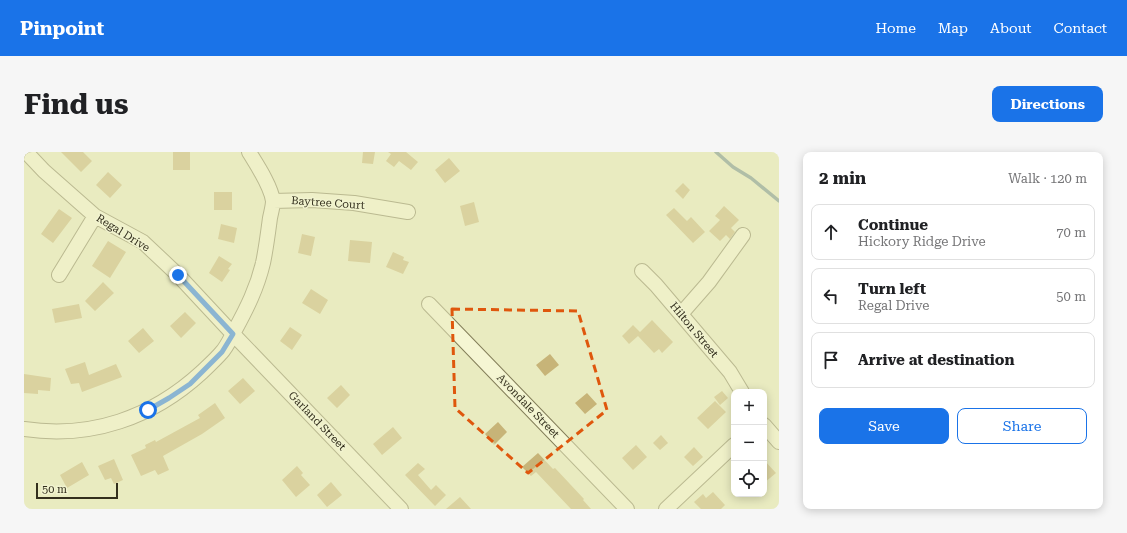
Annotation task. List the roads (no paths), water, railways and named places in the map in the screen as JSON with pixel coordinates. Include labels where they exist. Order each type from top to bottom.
[{"type":"street","name":"Regal Drive","points":[[26,152],[44,171],[96,216],[142,242],[178,275],[233,334]]},
{"type":"street","points":[[24,429],[61,432],[81,431],[124,420],[148,410],[190,384],[222,352],[252,298],[259,280],[273,201],[265,178],[249,152]]},
{"type":"street","name":"Baytree Court","points":[[273,201],[312,200],[354,203],[408,212]]},
{"type":"street","points":[[59,276],[96,216]]},
{"type":"street","points":[[681,314],[709,282],[743,235]]},
{"type":"street","name":"Hilton Street","points":[[642,271],[656,284],[730,372],[740,389]]},
{"type":"street","name":"Avondale Street","points":[[429,304],[627,509]]},
{"type":"street","name":"Garland Street","points":[[233,334],[401,509]]},
{"type":"street","points":[[767,428],[779,442]]},
{"type":"street","points":[[666,509],[731,449]]},
{"type":"waterway","points":[[716,152],[733,167],[751,178],[779,201]]}]
